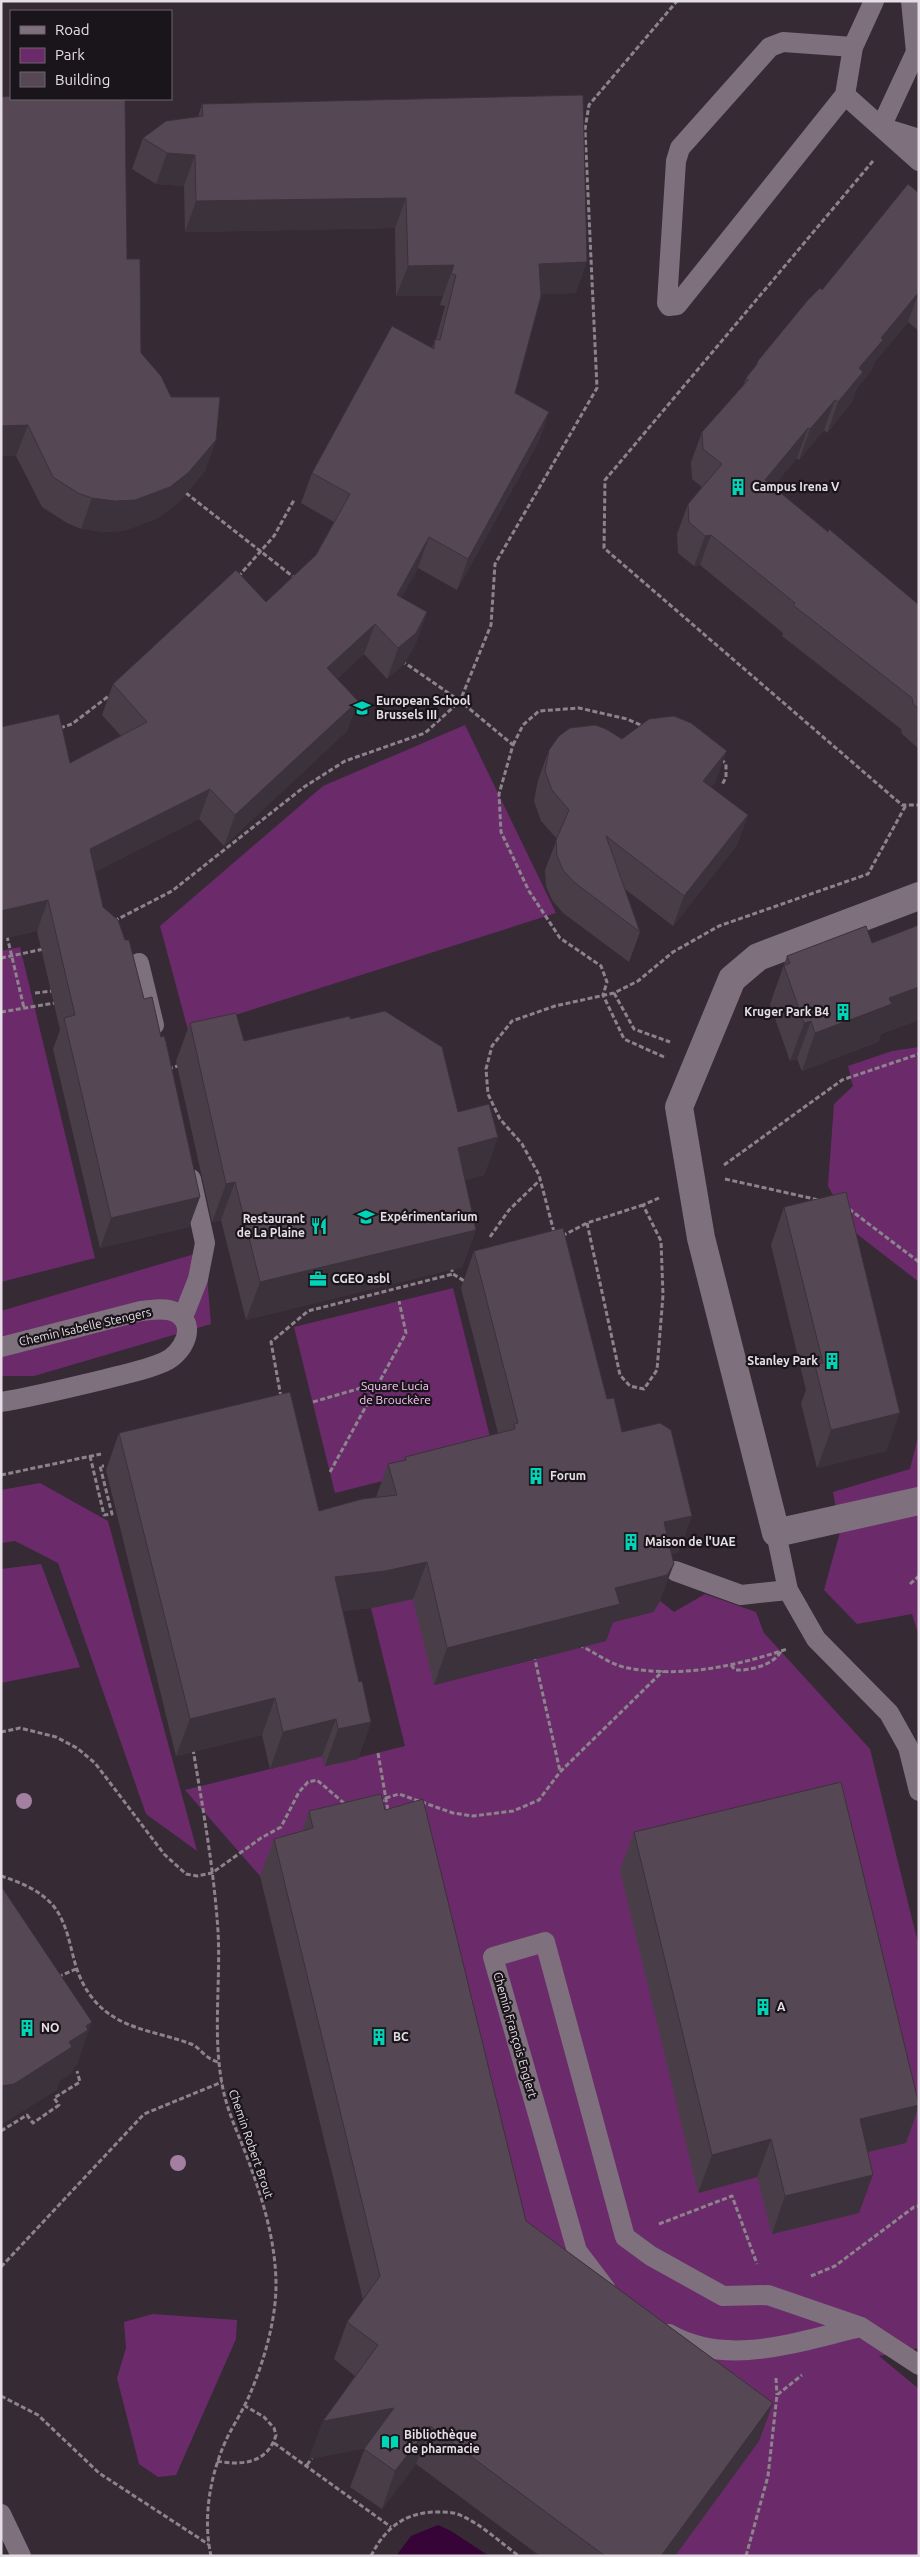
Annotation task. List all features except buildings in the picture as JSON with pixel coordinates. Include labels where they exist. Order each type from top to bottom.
[{"type":"street","points":[[919,896],[758,957],[732,979],[679,1107],[701,1238],[776,1533],[919,1501]]},
{"type":"lane","points":[[853,47],[784,42],[770,47],[687,138],[676,160],[667,303],[669,306],[677,305],[845,95],[853,47],[874,1]]},
{"type":"lane","points":[[887,132],[916,52],[911,1]]},
{"type":"lane","points":[[845,95],[919,161]]},
{"type":"lane","points":[[887,132],[919,139]]},
{"type":"lane","points":[[139,963],[166,1070]]},
{"type":"lane","points":[[1,1402],[44,1394],[146,1369],[166,1361],[178,1353],[186,1341],[187,1327],[183,1317],[198,1279],[205,1243],[187,1159]]},
{"type":"lane","name":"Chemin Isabelle Stengers","points":[[1,1347],[141,1311],[164,1309],[174,1311],[183,1317]]},
{"type":"lane","points":[[776,1533],[788,1590],[816,1639],[889,1713],[908,1747],[919,1791]]},
{"type":"lane","points":[[675,1571],[740,1595],[788,1590]]},
{"type":"lane","name":"Chemin François Englert","points":[[622,2303],[601,2284],[577,2251],[493,1958],[545,1942],[626,2237],[651,2256],[723,2296],[768,2295],[861,2327],[919,2365]]},
{"type":"lane","points":[[652,2324],[684,2342],[736,2352],[774,2347],[861,2327]]},
{"type":"lane","points":[[1,2514],[21,2556]]},
{"type":"path","points":[[107,925],[172,890],[304,786],[345,761],[425,733],[460,701],[491,625],[495,564],[597,388],[585,129],[589,105],[676,1]]},
{"type":"path","points":[[887,132],[606,480],[604,548],[902,804],[919,805]]},
{"type":"path","points":[[186,493],[297,580]]},
{"type":"path","points":[[232,583],[274,536],[294,500]]},
{"type":"path","points":[[404,663],[460,701],[513,744]]},
{"type":"path","points":[[57,729],[72,724],[115,691]]},
{"type":"path","points":[[649,728],[627,719],[579,708],[540,711],[523,725],[513,744],[499,794],[501,832],[529,891],[560,938],[601,966],[607,982],[602,995],[624,1039],[698,1062]]},
{"type":"path","points":[[718,757],[726,764],[726,777],[722,785]]},
{"type":"path","points":[[643,1205],[586,1223],[556,1241],[541,1180],[522,1144],[500,1120],[488,1094],[486,1068],[492,1046],[512,1021],[535,1011],[614,992],[638,981],[673,952],[718,926],[868,874],[906,805]]},
{"type":"path","points":[[5,928],[24,1008]]},
{"type":"path","points":[[1,958],[47,949]]},
{"type":"path","points":[[35,993],[52,991]]},
{"type":"path","points":[[614,992],[634,1029],[698,1062]]},
{"type":"path","points":[[1,1012],[55,1003]]},
{"type":"path","points":[[166,1070],[189,1063]]},
{"type":"path","points":[[720,1177],[826,1202]]},
{"type":"path","points":[[490,1237],[509,1210],[541,1180]]},
{"type":"path","points":[[846,1207],[919,1262]]},
{"type":"path","points":[[563,1236],[566,1245]]},
{"type":"path","points":[[450,1265],[453,1274],[468,1284]]},
{"type":"path","points":[[281,1399],[270,1342],[308,1311],[453,1274]]},
{"type":"path","points":[[330,1472],[406,1333],[399,1302]]},
{"type":"path","points":[[313,1402],[378,1383]]},
{"type":"path","points":[[1,1475],[101,1454]]},
{"type":"path","points":[[90,1456],[104,1515],[112,1514],[100,1466],[104,1466]]},
{"type":"path","points":[[910,1584],[919,1576]]},
{"type":"path","points":[[574,1643],[626,1668],[663,1671],[707,1669],[775,1653]]},
{"type":"path","points":[[534,1651],[560,1772]]},
{"type":"path","points":[[730,1665],[735,1670],[741,1670],[771,1662],[777,1659],[782,1651]]},
{"type":"path","points":[[375,1807],[386,1798],[399,1794],[453,1813],[474,1816],[491,1815],[513,1810],[539,1800],[560,1772],[663,1671]]},
{"type":"path","points":[[1,1732],[20,1728],[56,1737],[78,1748],[95,1763],[164,1854],[186,1874],[197,1876],[212,1873],[260,1838],[281,1827],[299,1792],[308,1782],[317,1780],[349,1808]]},
{"type":"path","name":"Chemin Robert Brout","points":[[192,1744],[212,1873],[218,1932],[219,2062],[222,2082],[229,2113],[255,2179],[267,2220],[274,2263],[274,2307],[266,2346],[245,2406],[217,2461],[208,2511],[211,2556]]},
{"type":"path","points":[[378,1753],[389,1815]]},
{"type":"path","points":[[1,1876],[31,1887],[59,1914],[76,1969],[84,1986],[108,2013],[134,2028],[193,2044],[208,2059],[219,2062]]},
{"type":"path","points":[[52,1980],[76,1969]]},
{"type":"path","points":[[1,2131],[27,2115],[33,2123],[59,2105],[54,2098],[80,2082],[77,2070]]},
{"type":"path","points":[[1,2267],[144,2114],[222,2082]]},
{"type":"path","points":[[768,2295],[835,2266],[914,2207],[919,2206]]},
{"type":"path","points":[[746,2556],[768,2476],[777,2395],[808,2370]]},
{"type":"path","points":[[1,2396],[38,2416],[99,2473],[209,2544]]},
{"type":"path","points":[[217,2461],[240,2464],[250,2462],[264,2456],[274,2442],[276,2435],[269,2422],[245,2406]]},
{"type":"path","points":[[274,2442],[308,2465],[390,2527]]},
{"type":"path","points":[[308,2465],[312,2458]]},
{"type":"path","points":[[371,2556],[378,2542],[390,2527],[408,2516],[446,2512],[462,2516],[519,2556]]},
{"type":"green space","points":[[465,725],[556,913],[188,1030],[160,926],[323,786]]},
{"type":"green space","points":[[20,947],[95,1258],[1,1282],[1,951]]},
{"type":"green space","points":[[919,1047],[919,1282],[853,1231],[828,1186],[834,1104],[853,1086],[848,1066],[892,1051]]},
{"type":"green space","points":[[205,1251],[211,1324],[34,1376],[1,1376],[1,1311]]},
{"type":"green space","name":"Square Lucia de Brouckère","points":[[453,1288],[494,1453],[335,1493],[294,1327]]},
{"type":"green space","points":[[919,1433],[919,1636],[912,1614],[857,1624],[824,1590],[840,1532],[833,1492],[910,1469]]},
{"type":"green space","points":[[40,1483],[108,1521],[197,1851],[146,1814],[58,1563],[15,1541],[1,1543],[1,1490]]},
{"type":"green space","points":[[410,1520],[434,1685],[583,1647],[602,1625],[653,1612],[660,1601],[674,1612],[705,1594],[756,1612],[764,1633],[870,1749],[919,1947],[919,2348],[879,2356],[919,2389],[919,2556],[675,2556],[299,1866],[260,1876],[185,1790],[322,1756],[325,1766],[405,1746],[371,1608]]},
{"type":"green space","points":[[41,1564],[80,1667],[1,1683],[1,1569]]},
{"type":"green space","points":[[153,2314],[237,2320],[236,2339],[176,2475],[158,2477],[139,2464],[117,2378],[126,2348],[124,2322]]},
{"type":"shaded area","points":[[438,2525],[451,2531],[489,2556],[396,2556],[411,2536]]},
{"type":"place","name":"Campus Irena V","points":[[738,487]]},
{"type":"place","name":"European School Brussels III","points":[[362,708]]},
{"type":"place","name":"Kruger Park B4","points":[[843,1012]]},
{"type":"place","name":"Expérimentarium","points":[[366,1217]]},
{"type":"place","name":"Restaurant de La Plaine","points":[[319,1226]]},
{"type":"place","name":"CGEO asbl","points":[[318,1279]]},
{"type":"place","name":"Stanley Park","points":[[832,1361]]},
{"type":"place","name":"Forum","points":[[536,1476]]},
{"type":"place","name":"Maison de l'UAE","points":[[631,1542]]},
{"type":"place","name":"A","points":[[763,2007]]},
{"type":"place","name":"NO","points":[[27,2028]]},
{"type":"place","name":"BC","points":[[379,2037]]},
{"type":"place","name":"Bibliothèque de pharmacie","points":[[390,2442]]}]
